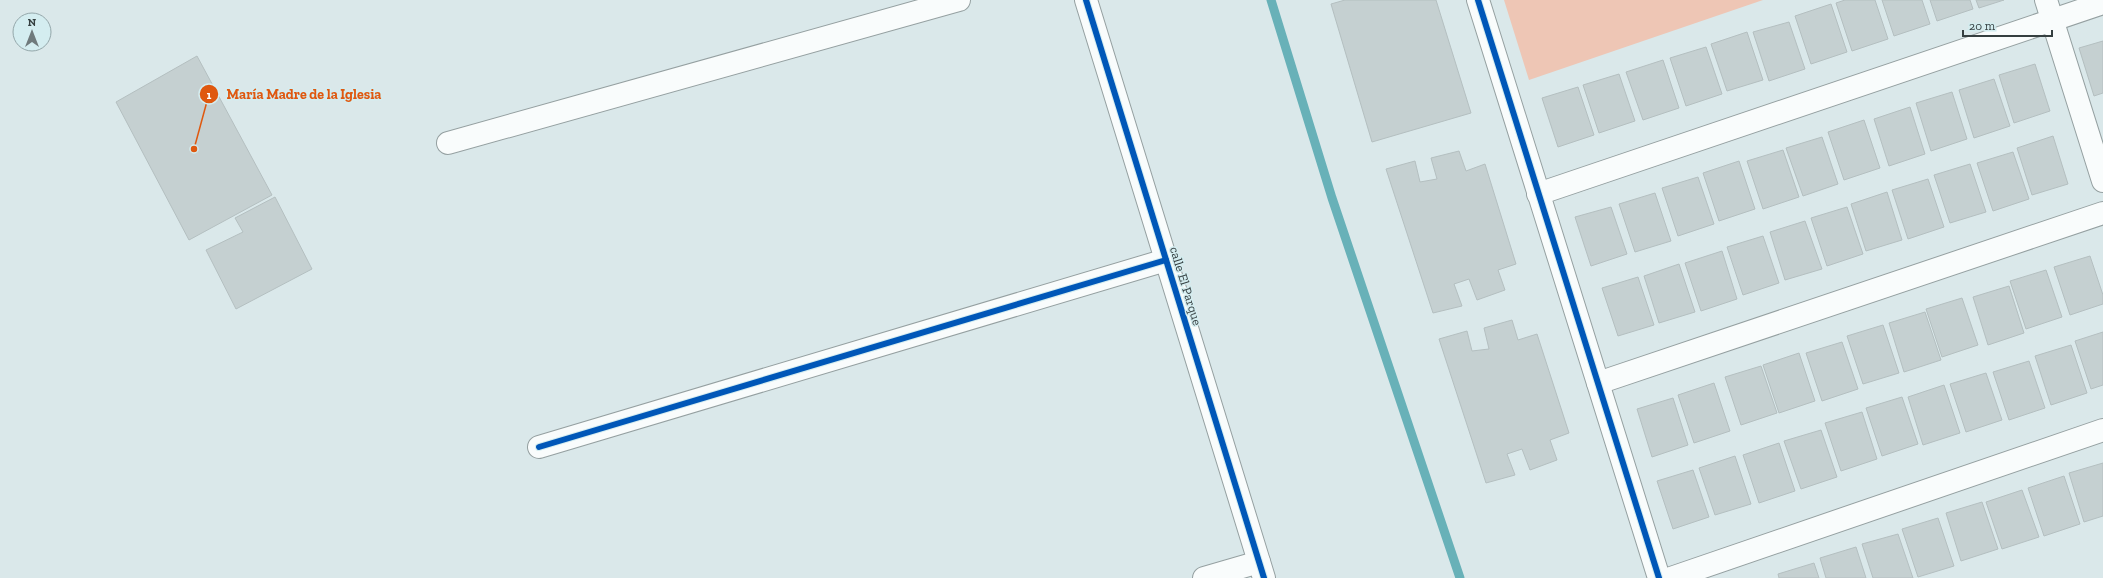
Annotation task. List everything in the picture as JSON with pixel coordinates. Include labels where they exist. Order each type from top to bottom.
[{"type":"street","points":[[448,143],[959,0]]},
{"type":"street","name":"calle El Parque","points":[[1086,0],[1261,570]]},
{"type":"street","points":[[1478,0],[1659,578]]},
{"type":"street","points":[[1538,194],[2049,10],[2103,3]]},
{"type":"street","points":[[2049,10],[2103,181]]},
{"type":"street","points":[[1598,383],[2103,213]]},
{"type":"street","points":[[539,447],[1166,260]]},
{"type":"street","points":[[1671,578],[2103,430]]},
{"type":"street","points":[[1204,578],[1261,570]]},
{"type":"shaded area","points":[[1504,0],[1763,0],[1529,80]]},
{"type":"building","points":[[1345,0],[1436,0],[1471,113],[1372,142],[1331,4]]},
{"type":"building","points":[[1845,0],[1875,0],[1888,39],[1852,51],[1836,3]]},
{"type":"building","points":[[1882,0],[1922,0],[1930,24],[1894,36]]},
{"type":"building","points":[[1930,0],[1970,0],[1973,9],[1937,21]]},
{"type":"building","points":[[1976,0],[2004,0],[1979,8]]},
{"type":"building","points":[[1831,4],[1847,52],[1811,64],[1795,16]]},
{"type":"building","points":[[1789,22],[1805,69],[1769,81],[1753,32]]},
{"type":"building","points":[[1747,32],[1763,80],[1727,91],[1711,44]]},
{"type":"building","points":[[2103,41],[2103,93],[2094,96],[2079,48]]},
{"type":"building","points":[[1706,47],[1722,94],[1686,106],[1670,58]]},
{"type":"building","points":[[197,56],[272,195],[189,240],[116,102]]},
{"type":"building","points":[[1663,60],[1679,108],[1643,120],[1626,72]]},
{"type":"building","points":[[2035,64],[2050,111],[2014,123],[1999,75]]},
{"type":"building","points":[[1619,74],[1635,121],[1599,133],[1583,85]]},
{"type":"building","points":[[1994,79],[2010,126],[1974,138],[1959,90]]},
{"type":"building","points":[[1578,87],[1594,135],[1558,147],[1542,98]]},
{"type":"building","points":[[1952,92],[1967,139],[1931,151],[1916,103]]},
{"type":"building","points":[[1910,107],[1925,154],[1889,166],[1874,119]]},
{"type":"building","points":[[1864,120],[1880,168],[1844,180],[1828,132]]},
{"type":"building","points":[[2053,136],[2068,184],[2032,195],[2017,148]]},
{"type":"building","points":[[1822,137],[1838,184],[1803,196],[1786,148]]},
{"type":"building","points":[[1783,150],[1799,197],[1763,209],[1747,161]]},
{"type":"building","points":[[1459,151],[1466,171],[1485,164],[1516,264],[1498,270],[1505,290],[1477,300],[1469,279],[1454,284],[1462,306],[1433,313],[1386,169],[1415,161],[1420,182],[1437,179],[1431,158]]},
{"type":"building","points":[[2013,152],[2029,199],[1993,211],[1977,163]]},
{"type":"building","points":[[1739,161],[1755,209],[1719,221],[1703,173]]},
{"type":"building","points":[[1970,164],[1986,212],[1950,223],[1934,175]]},
{"type":"building","points":[[1698,177],[1714,224],[1678,236],[1662,188]]},
{"type":"building","points":[[1928,179],[1944,227],[1908,239],[1892,190]]},
{"type":"building","points":[[1887,192],[1902,240],[1866,251],[1851,204]]},
{"type":"building","points":[[1655,193],[1671,241],[1635,252],[1619,204]]},
{"type":"building","points":[[275,197],[312,269],[236,309],[206,250],[243,232],[235,218]]},
{"type":"building","points":[[1611,207],[1627,254],[1591,266],[1575,217]]},
{"type":"building","points":[[1847,207],[1863,254],[1827,266],[1811,218]]},
{"type":"building","points":[[1805,221],[1822,269],[1785,280],[1770,232]]},
{"type":"building","points":[[1763,236],[1779,283],[1743,295],[1727,247]]},
{"type":"building","points":[[1722,251],[1737,299],[1701,311],[1685,263]]},
{"type":"building","points":[[2090,256],[2103,295],[2103,304],[2070,315],[2054,267]]},
{"type":"building","points":[[1679,264],[1695,312],[1659,323],[1644,276]]},
{"type":"building","points":[[2046,270],[2062,317],[2026,329],[2010,281]]},
{"type":"building","points":[[1638,277],[1654,325],[1618,336],[1602,288]]},
{"type":"building","points":[[2009,286],[2024,333],[1988,345],[1973,297]]},
{"type":"building","points":[[1962,298],[1978,345],[1942,357],[1926,309]]},
{"type":"building","points":[[1925,312],[1941,360],[1904,372],[1889,323]]},
{"type":"building","points":[[1512,320],[1518,340],[1537,334],[1569,433],[1550,440],[1557,460],[1530,470],[1522,449],[1507,454],[1515,475],[1486,483],[1439,339],[1467,331],[1472,351],[1489,349],[1484,328]]},
{"type":"building","points":[[1883,325],[1899,373],[1863,384],[1847,336]]},
{"type":"building","points":[[2103,332],[2103,385],[2091,389],[2075,341]]},
{"type":"building","points":[[1842,342],[1858,389],[1822,401],[1806,353]]},
{"type":"building","points":[[2071,345],[2087,393],[2051,405],[2035,356]]},
{"type":"building","points":[[1799,353],[1815,401],[1779,413],[1763,365]]},
{"type":"building","points":[[2029,361],[2045,408],[2009,420],[1993,372]]},
{"type":"building","points":[[1761,366],[1777,413],[1741,425],[1725,377]]},
{"type":"building","points":[[1986,373],[2002,420],[1966,432],[1950,384]]},
{"type":"building","points":[[1714,383],[1730,431],[1694,443],[1678,395]]},
{"type":"building","points":[[1944,385],[1960,433],[1923,445],[1908,397]]},
{"type":"building","points":[[1902,397],[1918,444],[1882,456],[1866,408]]},
{"type":"building","points":[[1673,398],[1688,445],[1652,457],[1637,409]]},
{"type":"building","points":[[1862,412],[1877,459],[1841,471],[1825,423]]},
{"type":"building","points":[[1821,430],[1837,477],[1801,489],[1784,441]]},
{"type":"building","points":[[1779,443],[1795,491],[1759,503],[1743,455]]},
{"type":"building","points":[[1735,456],[1751,504],[1715,515],[1699,468]]},
{"type":"building","points":[[2103,463],[2103,516],[2084,522],[2069,473]]},
{"type":"building","points":[[1693,470],[1709,517],[1673,529],[1657,481]]},
{"type":"building","points":[[2064,476],[2080,524],[2044,536],[2028,488]]},
{"type":"building","points":[[2022,490],[2039,537],[2002,549],[1986,502]]},
{"type":"building","points":[[1982,502],[1998,549],[1961,561],[1946,513]]},
{"type":"building","points":[[1938,518],[1954,566],[1918,577],[1902,529]]},
{"type":"building","points":[[1898,534],[1913,578],[1873,578],[1862,544]]},
{"type":"building","points":[[1856,547],[1866,578],[1826,578],[1820,558]]},
{"type":"building","points":[[1814,563],[1819,578],[1779,578],[1778,574]]},
{"type":"waterway","points":[[1271,0],[1332,198],[1460,578]]},
{"type":"cycle path","points":[[1086,0],[1264,578]]},
{"type":"cycle path","points":[[1478,0],[1659,578]]},
{"type":"cycle path","points":[[539,447],[1166,260]]},
{"type":"place","name":"María Madre de la Iglesia","points":[[194,149]]}]
